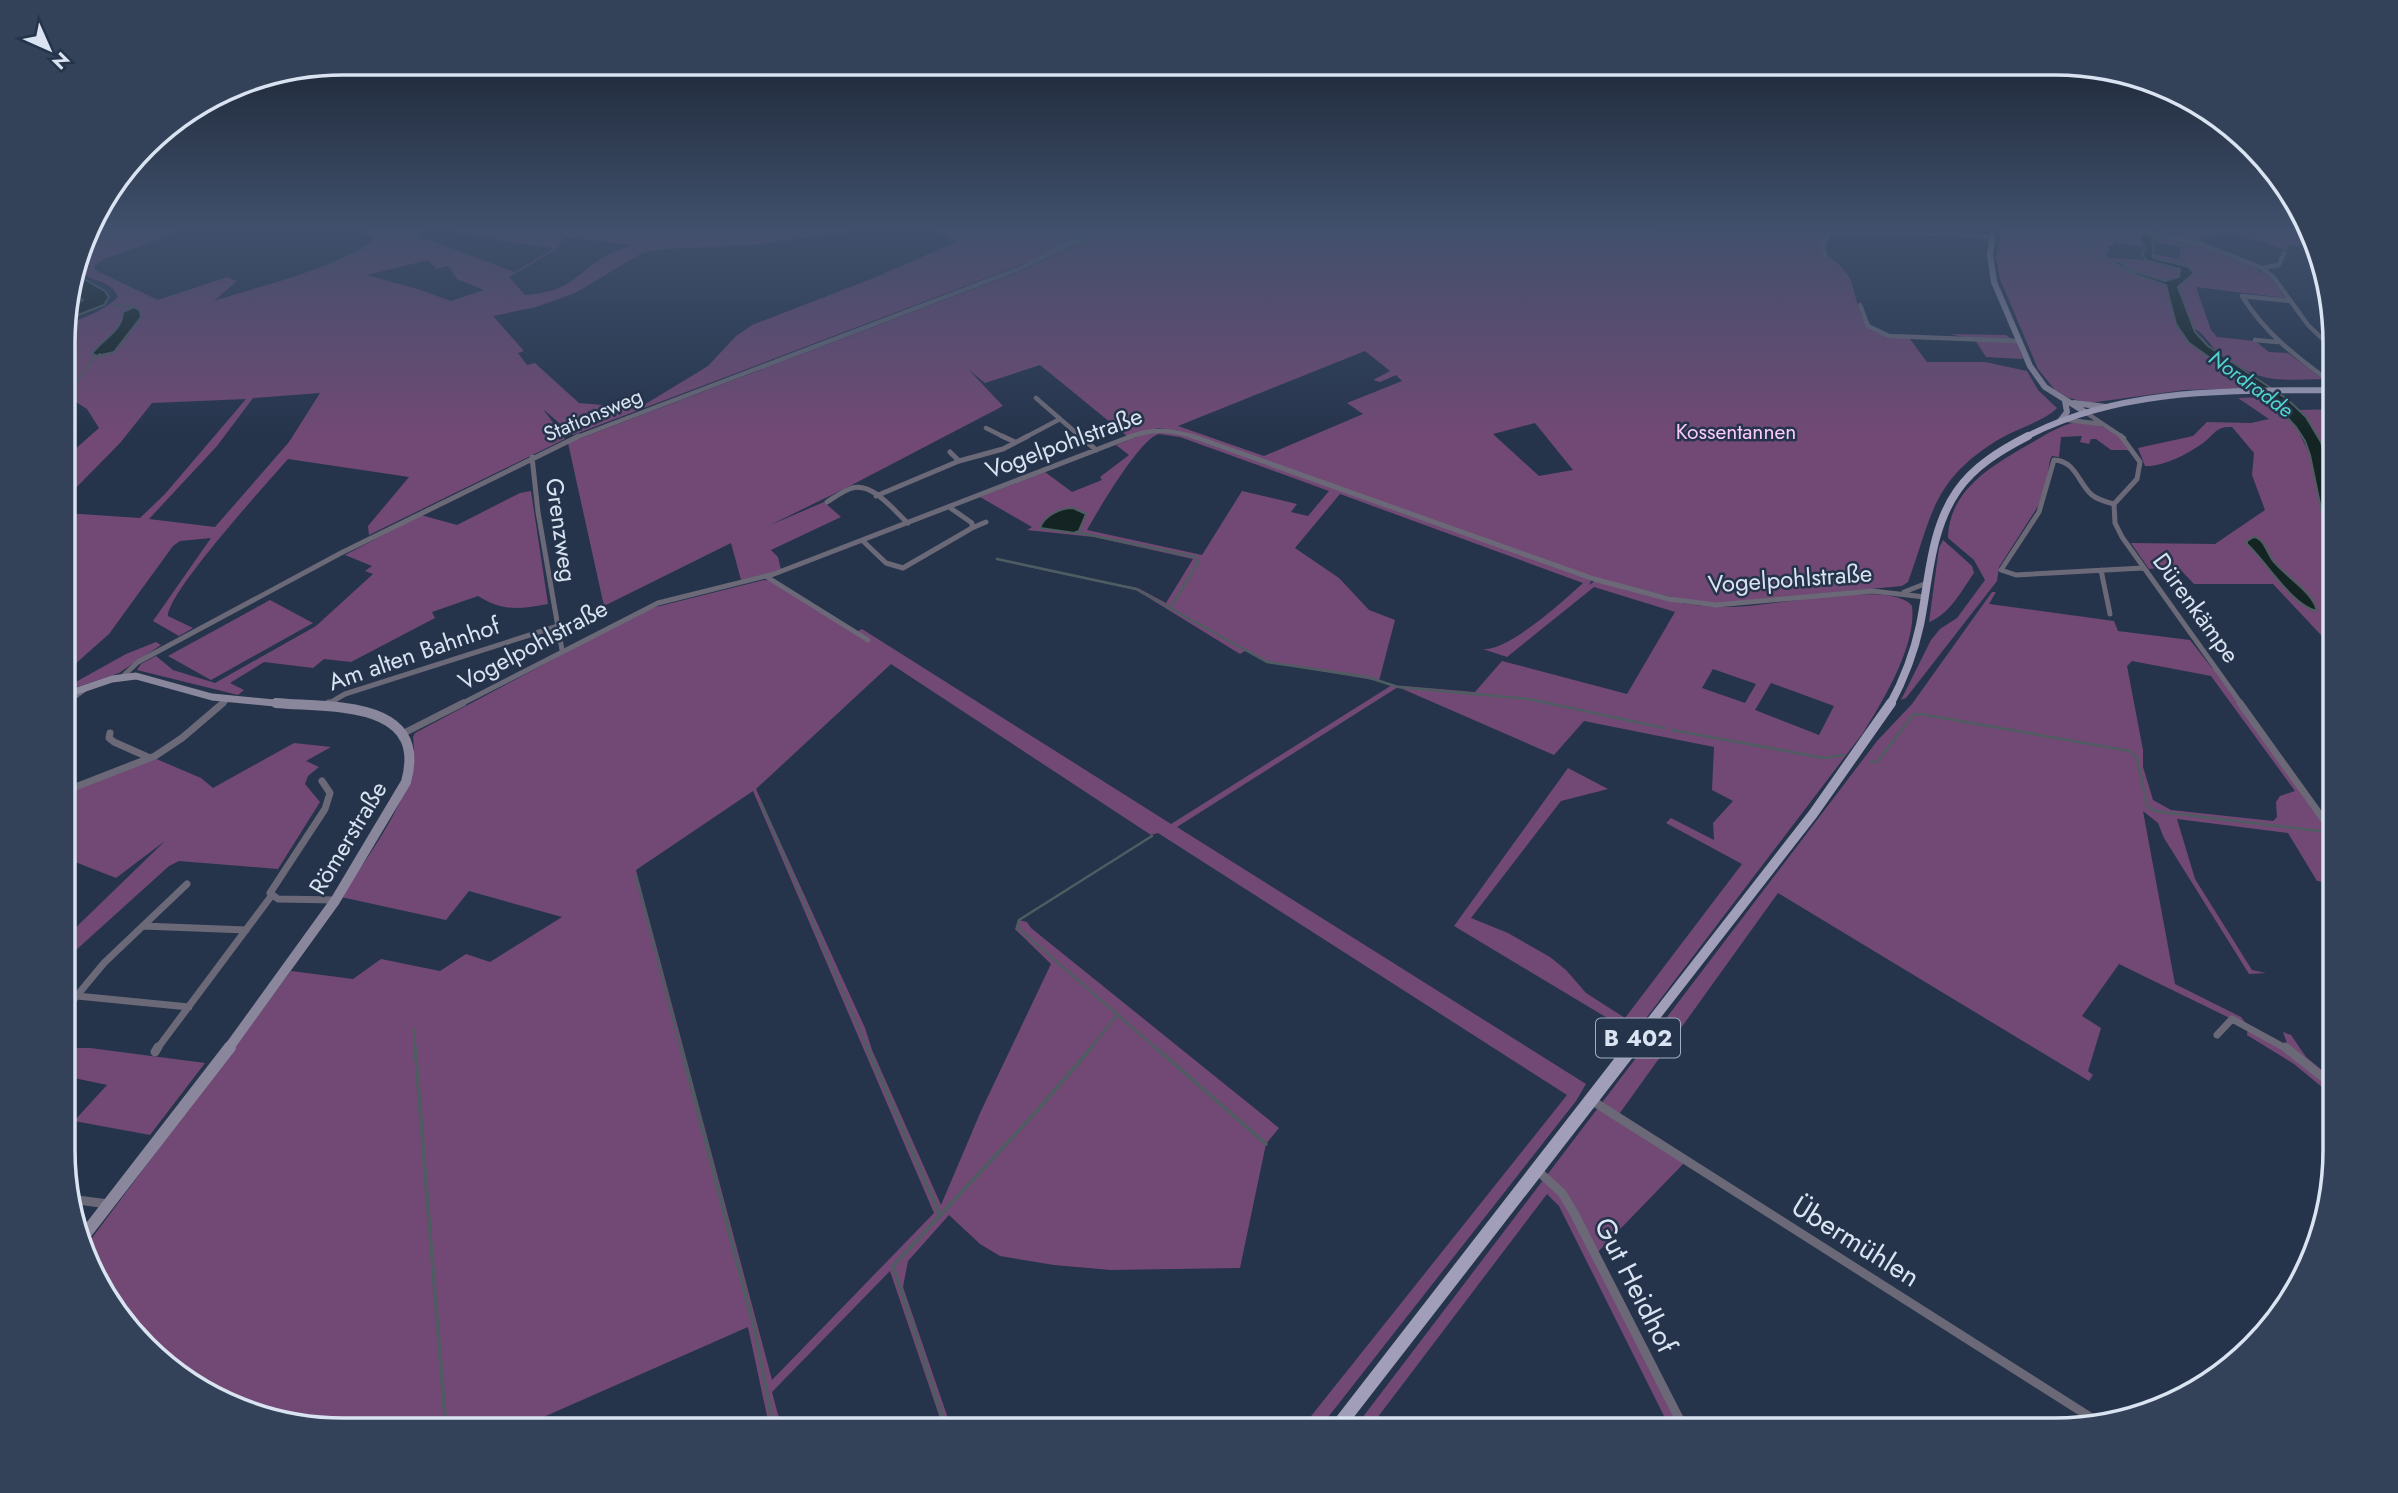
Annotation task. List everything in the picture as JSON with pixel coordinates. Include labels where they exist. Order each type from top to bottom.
[{"type":"main road","name":"B 402","points":[[1344,1418],[1813,814],[1878,724],[1910,663],[1939,527],[1954,493],[1993,456],[2025,436],[2085,412],[2175,396],[2245,391],[2323,390]]},
{"type":"street","name":"Stationsweg","points":[[122,677],[138,662],[306,571],[532,457],[595,428],[937,300]]},
{"type":"street","points":[[2001,300],[2035,376],[2065,401],[2126,439],[2140,462],[2137,480],[2114,504],[2093,496],[2066,462],[2054,460],[2039,512],[2001,570],[2016,576],[2143,568]]},
{"type":"street","points":[[2245,300],[2253,316],[2278,342],[2323,376]]},
{"type":"street","points":[[2280,300],[2290,301],[2323,339]]},
{"type":"street","points":[[1860,305],[1868,326],[1889,335],[2019,341]]},
{"type":"street","points":[[2255,340],[2278,342]]},
{"type":"street","points":[[1036,398],[1096,450]]},
{"type":"street","points":[[2065,401],[2106,407]]},
{"type":"street","points":[[2061,420],[2067,412],[2065,401]]},
{"type":"street","points":[[876,496],[959,461],[998,451],[1060,419]]},
{"type":"street","points":[[2061,420],[2107,425]]},
{"type":"street","points":[[986,428],[1016,442]]},
{"type":"street","name":"Vogelpohlstraße","points":[[404,733],[658,603],[767,577],[1151,430],[1178,431],[1594,579],[1669,599],[1716,605],[1872,591],[1925,597]]},
{"type":"street","points":[[950,452],[959,461]]},
{"type":"street","name":"Grenzweg","points":[[532,457],[538,512],[562,650]]},
{"type":"street","points":[[827,502],[855,487],[876,496],[908,523]]},
{"type":"street","name":"Dürenkämpe","points":[[2114,504],[2115,523],[2143,568],[2323,819]]},
{"type":"street","points":[[948,507],[972,523],[972,528]]},
{"type":"street","points":[[863,541],[891,568],[903,568],[972,528],[986,523]]},
{"type":"street","points":[[903,568],[911,573]]},
{"type":"street","points":[[2101,570],[2110,614]]},
{"type":"street","points":[[767,577],[868,640]]},
{"type":"street","points":[[1899,592],[1927,583]]},
{"type":"street","name":"Am alten Bahnhof","points":[[324,706],[345,694],[558,626]]},
{"type":"street","points":[[75,691],[122,677],[142,677],[212,697],[363,711],[384,717],[404,733]]},
{"type":"street","points":[[75,697],[88,686]]},
{"type":"street","points":[[75,787],[150,758],[189,733],[228,698]]},
{"type":"street","points":[[110,733],[109,738],[114,742],[150,758]]},
{"type":"street","name":"Römerstraße","points":[[88,1231],[286,971],[336,900],[405,782],[410,769],[412,749],[404,733]]},
{"type":"street","points":[[155,1052],[272,895],[272,888],[325,808],[330,793],[322,781]]},
{"type":"street","points":[[75,998],[104,963],[187,884]]},
{"type":"street","points":[[272,895],[278,899],[336,900]]},
{"type":"street","points":[[142,926],[246,930]]},
{"type":"street","points":[[77,996],[189,1007]]},
{"type":"street","points":[[2217,1035],[2232,1019],[2284,1047],[2323,1077]]},
{"type":"street","name":"Übermühlen","points":[[1590,1099],[2087,1415]]},
{"type":"street","name":"Gut Heidhof","points":[[1536,1169],[1562,1193],[1574,1213],[1679,1418]]},
{"type":"street","points":[[80,1200],[108,1204]]},
{"type":"green space","points":[[114,300],[556,300],[493,316],[524,351],[518,353],[527,365],[535,363],[579,403],[639,408],[708,366],[736,336],[752,325],[817,300],[930,300],[573,435],[543,409],[565,439],[369,535],[368,526],[409,477],[288,459],[200,563],[172,604],[168,616],[193,628],[179,636],[153,621],[211,538],[180,541],[173,546],[109,634],[75,664],[75,514],[140,518],[165,494],[246,399],[152,403],[120,443],[75,489],[75,449],[99,428],[87,409],[75,401],[77,320]],"holes":[[[320,393],[289,442],[215,527],[149,519],[217,446],[253,398]]]},
{"type":"green space","name":"Kossentannen","points":[[945,300],[1857,300],[1870,329],[1886,336],[1910,339],[1927,362],[1985,362],[2027,371],[2038,390],[2057,408],[2045,417],[1996,441],[1958,471],[1937,502],[1908,582],[1902,586],[1718,603],[1692,602],[1599,579],[1179,431],[1159,428],[1127,436],[1040,365],[985,383],[969,370],[1003,406],[768,526],[824,502],[841,517],[771,550],[778,557],[781,570],[741,580],[731,543],[604,606],[568,443]],"holes":[[[1365,351],[1390,371],[1373,380],[1380,382],[1396,375],[1402,381],[1347,403],[1363,414],[1264,456],[1178,426]],[[1535,423],[1573,470],[1539,476],[1493,434]]]},
{"type":"green space","points":[[2009,300],[2170,300],[2176,324],[2255,388],[2184,390],[2089,403],[2069,398],[2055,390],[2038,369]]},
{"type":"green space","points":[[2182,300],[2200,300],[2211,330],[2217,337],[2255,341],[2269,352],[2288,353],[2323,379],[2292,380],[2257,375],[2218,352],[2194,329]]},
{"type":"green space","points":[[1950,334],[2006,335],[2017,343],[2023,359],[1986,357],[1975,340]]},
{"type":"green space","points":[[2266,397],[2296,427],[2310,455],[2323,518],[2323,637],[2273,584],[2194,584],[2177,566],[2149,569],[2131,543],[2215,544],[2265,510],[2252,475],[2254,453],[2232,427],[2219,429],[2190,451],[2152,466],[2145,466],[2138,448],[2193,436],[2207,422],[2251,423],[2269,419],[2238,398]]},
{"type":"green space","points":[[2323,409],[2323,449],[2321,442],[2298,410]]},
{"type":"green space","points":[[2076,422],[2107,428],[2120,436],[2129,450],[2111,450],[2096,439],[2091,439],[2089,444],[2080,442],[2082,436],[2061,437],[2059,457],[2052,456],[2050,460],[2044,497],[1999,567],[1997,581],[1906,698],[1901,700],[1931,640],[1940,629],[1957,618],[1985,580],[1974,560],[1948,538],[1950,521],[1964,494],[1974,482],[1999,463],[2050,432]]},
{"type":"green space","points":[[1168,430],[1592,579],[1589,585],[1595,581],[1670,601],[1716,607],[1871,594],[1896,597],[1912,606],[1912,621],[1904,655],[1889,689],[1863,733],[1634,1034],[1454,926],[1568,768],[1608,789],[1561,801],[1471,918],[1508,933],[1550,957],[1566,970],[1586,993],[1625,1018],[1742,864],[1666,823],[1671,818],[1714,840],[1713,823],[1733,801],[1712,790],[1714,747],[1584,721],[1554,755],[1398,687],[1177,827],[1586,1084],[1576,1101],[1327,1418],[1310,1418],[1567,1095],[1158,833],[1151,835],[891,664],[756,789],[865,1028],[872,1050],[941,1205],[981,1111],[1051,964],[1015,929],[1019,920],[1027,922],[1031,928],[1279,1128],[1266,1144],[1240,1268],[1111,1270],[1054,1265],[1000,1256],[980,1244],[949,1215],[908,1261],[903,1287],[948,1418],[940,1418],[890,1271],[772,1392],[779,1418],[767,1418],[748,1327],[541,1418],[344,1418],[274,1409],[225,1390],[180,1362],[142,1326],[111,1283],[91,1240],[291,971],[353,979],[381,959],[440,971],[466,954],[490,962],[562,917],[469,891],[446,920],[341,897],[391,820],[401,799],[409,778],[415,733],[648,609],[764,580],[773,581],[856,632],[862,629],[1171,824],[1392,685],[1475,692],[1502,661],[1627,694],[1675,612],[1594,587],[1507,657],[1483,649],[1493,648],[1520,634],[1583,583],[1340,494],[1295,548],[1339,578],[1369,610],[1395,620],[1379,681],[1267,662],[1245,651],[1240,654],[1136,590],[996,560],[1138,588],[1166,603],[1193,559],[1094,537],[1027,530],[1032,527],[980,497],[1045,472],[1072,492],[1102,480],[1100,477],[1129,455],[1116,445],[1149,432]],"holes":[[[1159,434],[1180,437],[1329,491],[1308,516],[1291,512],[1297,504],[1242,491],[1202,555],[1087,530],[1131,461],[1151,438]],[[1073,508],[1086,514],[1079,531],[1040,528],[1060,510]],[[1713,669],[1756,684],[1745,703],[1702,688]],[[1771,683],[1834,706],[1819,735],[1755,710]],[[753,791],[934,1213],[772,1380],[636,870]]]},
{"type":"green space","points":[[531,491],[548,604],[512,608],[496,605],[478,596],[432,612],[435,618],[351,662],[324,659],[313,668],[264,662],[230,683],[244,690],[238,695],[137,670],[141,664],[156,656],[173,670],[215,683],[316,626],[373,574],[365,571],[372,566],[345,555],[421,515],[457,525],[520,493]]},
{"type":"green space","points":[[1943,540],[1972,566],[1974,573],[1949,608],[1929,622],[1939,548]]},
{"type":"green space","points":[[1992,592],[1996,592],[1989,604],[2114,621],[2118,631],[2190,640],[2212,668],[2216,669],[2323,819],[2323,882],[2317,881],[2288,833],[2177,819],[2195,879],[2252,970],[2266,973],[2249,974],[2164,838],[2158,823],[2143,811],[2175,984],[2241,1017],[2247,1025],[2288,1046],[2283,1032],[2291,1035],[2306,1057],[2323,1071],[2323,1088],[2294,1064],[2247,1035],[2248,1027],[2119,964],[2082,1016],[2101,1028],[2088,1071],[2093,1075],[2089,1081],[1778,893],[1617,1117],[1686,1161],[1595,1255],[1679,1418],[1665,1418],[1559,1206],[1547,1194],[1377,1418],[1362,1418],[1877,741],[1912,704]],"holes":[[[2132,661],[2211,676],[2295,791],[2280,796],[2276,802],[2277,817],[2273,821],[2171,810],[2153,800],[2143,767],[2143,750],[2127,666]]]},
{"type":"green space","points":[[270,600],[313,623],[211,680],[168,656]]},
{"type":"green space","points":[[156,642],[161,645],[119,673],[75,688],[75,682],[126,654]]},
{"type":"green space","points":[[294,743],[331,747],[306,761],[319,767],[308,776],[305,784],[320,802],[278,869],[179,861],[169,866],[75,951],[75,928],[165,841],[116,878],[75,862],[75,788],[154,758],[201,778],[213,788]]},
{"type":"green space","points":[[75,1048],[205,1063],[150,1135],[75,1121],[107,1085],[75,1078]]},
{"type":"water","points":[[107,300],[104,305],[77,315],[79,302]]},
{"type":"water","name":"Nordradde","points":[[2170,300],[2183,300],[2195,332],[2208,346],[2287,399],[2306,417],[2323,449],[2323,518],[2310,455],[2296,427],[2274,403],[2189,343],[2176,324]]},
{"type":"water","points":[[134,307],[140,311],[141,317],[114,352],[97,356],[92,354],[115,331],[123,312]]},
{"type":"water","points":[[1073,508],[1086,514],[1079,531],[1075,533],[1040,528],[1053,513]]},
{"type":"water","points":[[2254,537],[2261,541],[2279,568],[2305,591],[2317,611],[2298,601],[2247,544],[2247,541]]},
{"type":"waterway","points":[[110,305],[134,307]]},
{"type":"waterway","points":[[75,384],[92,360],[100,354]]},
{"type":"waterway","points":[[1076,532],[1196,557],[1198,563],[1170,608]]},
{"type":"waterway","points":[[997,559],[1136,589],[1170,608]]},
{"type":"waterway","points":[[1170,608],[1267,662],[1367,677],[1398,687],[1529,699],[1664,728]]},
{"type":"waterway","points":[[1870,762],[1877,762],[1913,715],[1920,714],[2130,751],[2137,758],[2147,806],[2154,811],[2323,831]]},
{"type":"waterway","points":[[1672,730],[1824,758],[1844,755]]},
{"type":"waterway","points":[[761,803],[868,1049]]},
{"type":"waterway","points":[[1152,836],[1019,920],[1017,927],[1157,1049]]},
{"type":"waterway","points":[[636,876],[681,1049]]},
{"type":"waterway","points":[[1090,1049],[1116,1016]]},
{"type":"waterway","points":[[414,1029],[415,1049]]},
{"type":"waterway","points":[[415,1047],[445,1418]]},
{"type":"waterway","points":[[681,1047],[755,1331],[772,1418]]},
{"type":"waterway","points":[[867,1047],[939,1213]]},
{"type":"waterway","points":[[943,1418],[893,1266],[1036,1112],[1092,1047]]},
{"type":"waterway","points":[[1155,1047],[1266,1144]]}]
